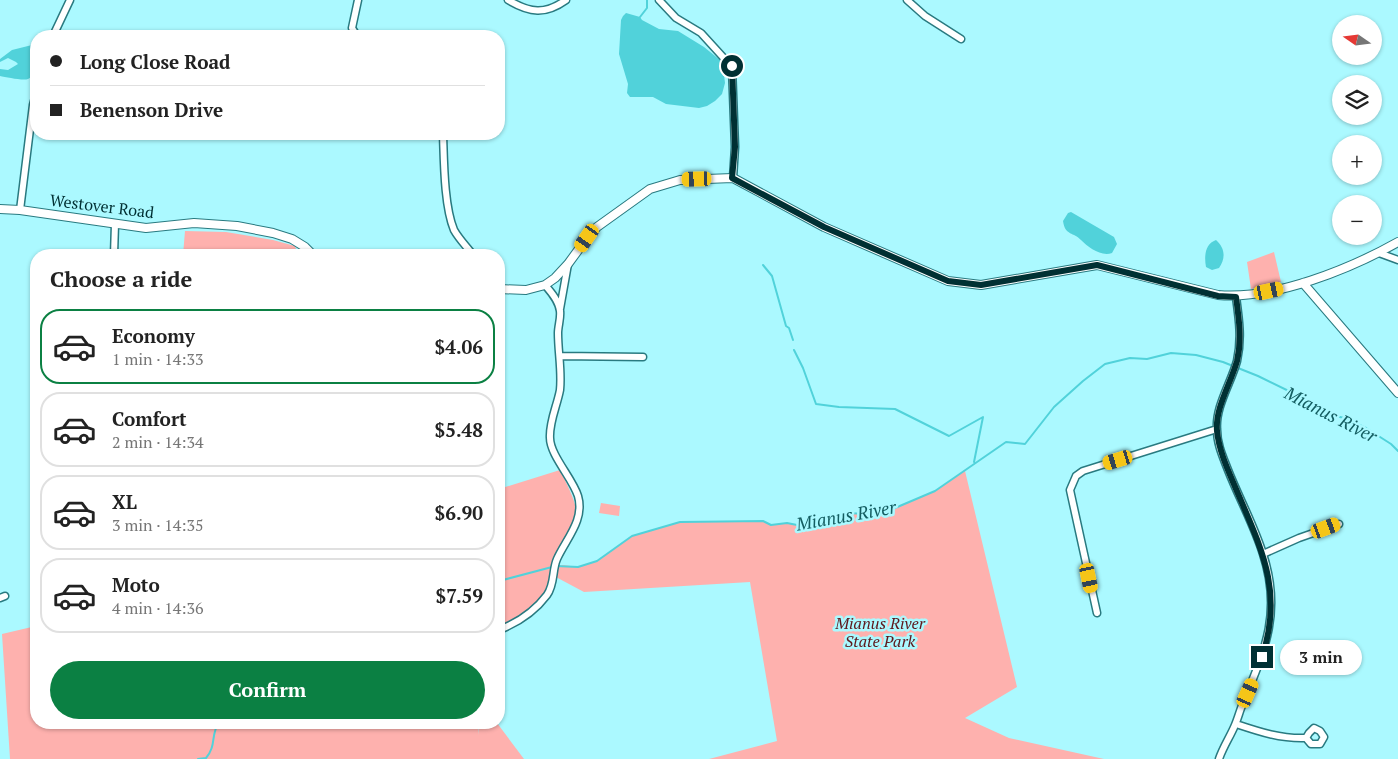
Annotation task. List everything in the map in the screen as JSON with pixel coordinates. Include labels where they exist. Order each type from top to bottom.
[{"type":"street","points":[[56,30],[70,0]]},
{"type":"street","points":[[353,30],[352,28],[358,0]]},
{"type":"street","points":[[508,0],[518,6],[538,11],[549,10],[566,0]]},
{"type":"street","points":[[659,0],[676,18],[700,33],[732,66],[735,147],[732,178]]},
{"type":"street","points":[[907,0],[925,16],[961,39]]},
{"type":"street","points":[[20,210],[30,138]]},
{"type":"street","points":[[443,140],[448,202],[452,221],[459,238],[468,249]]},
{"type":"street","points":[[505,289],[526,290],[545,284],[555,278],[596,227],[650,189],[680,180],[732,178],[824,227],[948,281],[981,285],[1097,265],[1218,296],[1236,297],[1304,284],[1359,263],[1398,242]]},
{"type":"street","name":"Westover Road","points":[[0,209],[20,210],[146,228],[194,223],[237,226],[292,239],[307,249]]},
{"type":"street","points":[[114,249],[115,224]]},
{"type":"street","points":[[1379,253],[1398,260]]},
{"type":"street","points":[[505,627],[535,608],[551,588],[556,561],[574,530],[580,507],[576,489],[555,452],[550,438],[560,389],[561,356],[558,335],[560,310],[568,264]]},
{"type":"street","points":[[545,284],[560,310]]},
{"type":"street","points":[[1304,284],[1398,393]]},
{"type":"street","points":[[1219,759],[1223,747],[1236,724],[1266,646],[1272,601],[1270,582],[1263,554],[1220,449],[1217,429],[1218,415],[1237,359],[1240,334],[1236,297]]},
{"type":"street","points":[[561,356],[643,357]]},
{"type":"street","points":[[1097,613],[1070,490],[1076,476],[1084,471],[1217,429]]},
{"type":"street","points":[[1263,554],[1299,538],[1339,524]]},
{"type":"street","points":[[1236,724],[1276,737],[1306,738]]},
{"type":"green space","points":[[185,231],[226,232],[273,240],[295,246],[296,249],[184,249]]},
{"type":"green space","points":[[1274,252],[1281,282],[1251,289],[1247,262]]},
{"type":"green space","name":"Mianus River State Park","points":[[560,470],[572,495],[576,510],[573,525],[557,552],[553,567],[563,565],[578,567],[597,561],[632,536],[680,522],[763,521],[771,525],[787,523],[797,525],[808,522],[837,520],[848,513],[865,514],[895,508],[935,491],[965,471],[1017,687],[965,718],[1009,738],[1104,759],[709,759],[777,741],[750,582],[584,592],[554,576],[543,595],[531,607],[505,625],[505,487]]},
{"type":"green space","points":[[601,503],[620,506],[619,516],[599,513]]},
{"type":"green space","points":[[30,627],[30,729],[478,729],[479,735],[478,729],[502,729],[524,759],[10,759],[2,634]]},
{"type":"water","points":[[626,13],[640,17],[659,29],[678,31],[704,47],[720,60],[723,66],[725,83],[722,94],[707,106],[699,108],[666,104],[653,97],[630,97],[627,93],[628,84],[619,54],[621,20]]},
{"type":"water","points":[[30,46],[30,78],[28,79],[22,80],[0,76],[0,69],[8,70],[18,64],[8,58],[0,62],[0,59],[12,50]]},
{"type":"water","points":[[1071,212],[1114,237],[1117,244],[1112,253],[1104,254],[1095,251],[1066,229],[1063,221],[1068,213]]},
{"type":"water","points":[[1216,240],[1223,250],[1224,257],[1219,268],[1212,270],[1206,267],[1205,255],[1207,247]]},
{"type":"waterway","points":[[640,17],[647,8],[647,0]]},
{"type":"waterway","points":[[763,265],[772,276],[786,326],[789,328],[793,340]]},
{"type":"waterway","points":[[794,350],[803,368],[816,404],[839,407],[895,409],[949,436],[983,417],[974,462]]},
{"type":"waterway","name":"Mianus River","points":[[556,566],[578,567],[597,561],[632,536],[680,522],[763,521],[771,525],[787,523],[797,525],[808,522],[837,520],[848,513],[865,514],[895,508],[935,491],[1006,442],[1025,444],[1054,407],[1083,381],[1105,364],[1130,358],[1147,359],[1171,353],[1196,355],[1223,362],[1258,376],[1299,396],[1320,412],[1344,418],[1366,428],[1391,444],[1398,451]]},
{"type":"waterway","name":"Mianus River","points":[[505,579],[552,567]]},
{"type":"waterway","name":"Mianus River","points":[[198,759],[206,758],[209,753],[213,745],[216,729]]},
{"type":"route","points":[[732,66],[735,147],[732,178],[824,227],[948,281],[981,285],[1097,265],[1218,296],[1236,297],[1240,334],[1239,350],[1218,415],[1217,429],[1220,449],[1263,554],[1270,582],[1272,601],[1270,627],[1262,657]]}]
